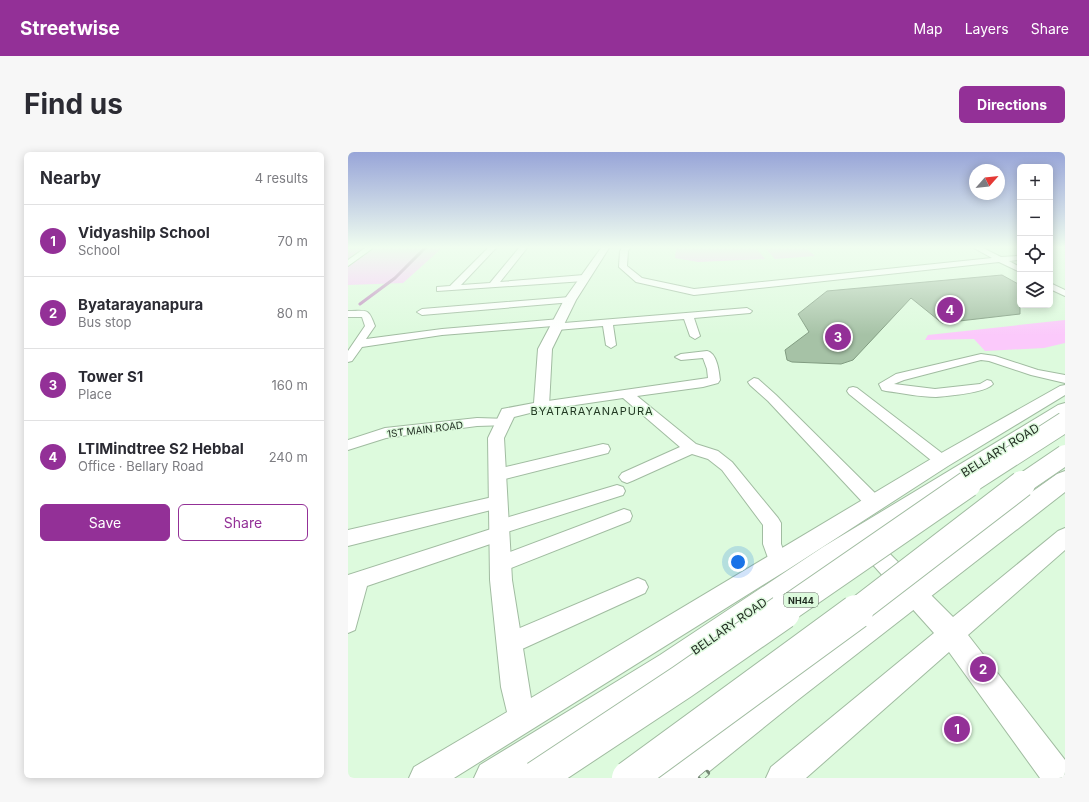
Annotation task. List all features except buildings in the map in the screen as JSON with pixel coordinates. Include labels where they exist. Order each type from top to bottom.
[{"type":"highway","name":"BELLARY ROAD","points":[[493,778],[671,666],[1022,425],[1065,409]]},
{"type":"highway","name":"BELLARY ROAD","points":[[536,778],[688,678],[976,479],[1065,422]]},
{"type":"highway","points":[[629,778],[863,607],[1004,497],[1065,455]]},
{"type":"highway","points":[[671,778],[787,687],[1065,480]]},
{"type":"street","points":[[453,288],[464,277]]},
{"type":"street","points":[[493,285],[499,277]]},
{"type":"street","points":[[636,277],[639,280],[694,292],[836,277]]},
{"type":"street","points":[[440,289],[584,278]]},
{"type":"street","points":[[540,406],[544,349],[559,324],[570,300],[584,278]]},
{"type":"street","points":[[1053,287],[1065,293]]},
{"type":"street","points":[[422,312],[570,300]]},
{"type":"street","points":[[358,344],[442,332],[559,324],[608,323],[747,311]]},
{"type":"street","points":[[348,314],[366,314],[370,326],[348,359]]},
{"type":"street","points":[[688,316],[695,336]]},
{"type":"street","points":[[608,323],[611,345]]},
{"type":"street","points":[[522,717],[514,687],[500,564],[496,438],[508,413],[540,406],[714,380],[713,369],[707,354],[681,357]]},
{"type":"street","points":[[988,384],[984,386],[935,393],[886,387],[885,384],[900,377],[981,357],[991,358],[1035,373],[1065,379]]},
{"type":"street","points":[[754,382],[772,398],[874,503]]},
{"type":"street","points":[[425,778],[522,717],[779,563],[942,461],[1022,425],[1065,389]]},
{"type":"street","points":[[853,392],[942,461]]},
{"type":"street","points":[[626,394],[692,448],[713,455],[727,466],[772,523],[772,544],[779,563]]},
{"type":"street","name":"1ST MAIN ROAD","points":[[348,445],[385,433],[477,422],[504,422]]},
{"type":"street","points":[[627,477],[692,448]]},
{"type":"street","points":[[497,474],[603,449]]},
{"type":"street","points":[[348,623],[353,582],[499,530],[617,491]]},
{"type":"street","points":[[348,538],[498,502]]},
{"type":"street","points":[[500,564],[624,516]]},
{"type":"street","points":[[860,537],[952,632],[1059,778]]},
{"type":"street","points":[[782,778],[1065,537]]},
{"type":"street","points":[[509,644],[638,588]]},
{"type":"shaded area","points":[[348,277],[409,277],[403,283],[348,285]]},
{"type":"shaded area","points":[[1065,320],[1065,343],[1044,348],[985,351],[974,339],[925,340],[928,335]]},
{"type":"waterway","points":[[360,304],[396,277]]},
{"type":"railway","points":[[701,778],[707,773]]},
{"type":"place","name":"LTIMindtree S2 Hebbal","points":[[950,310]]},
{"type":"place","name":"Tower S1","points":[[838,337]]},
{"type":"place","name":"Byatarayanapura","points":[[983,669]]},
{"type":"place","name":"Vidyashilp School","points":[[957,729]]},
{"type":"district","name":"BYATARAYANAPURA","points":[[592,411]]}]
